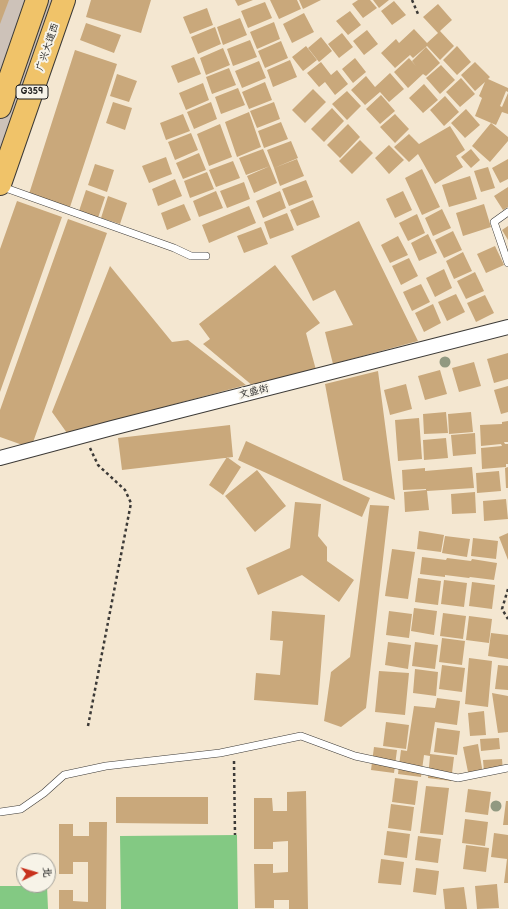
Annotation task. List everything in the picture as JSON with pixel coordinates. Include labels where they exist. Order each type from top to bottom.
[{"type":"highway","name":"G359","points":[[0,107],[37,0]]},
{"type":"highway","name":"广兴大道西","points":[[0,185],[64,0]]},
{"type":"street","name":"文盛街","points":[[0,458],[84,435],[508,327]]},
{"type":"lane","points":[[0,185],[174,248],[191,256],[206,256]]},
{"type":"lane","points":[[508,212],[494,222],[508,263]]},
{"type":"lane","points":[[0,812],[21,809],[44,793],[64,775],[106,766],[214,754],[301,736],[355,756],[458,778],[508,768]]},
{"type":"path","points":[[412,0],[418,14]]},
{"type":"path","points":[[84,435],[98,465],[125,490],[131,502],[88,726]]},
{"type":"path","points":[[508,589],[502,609],[508,618]]},
{"type":"path","points":[[234,750],[235,835]]},
{"type":"shaded area","points":[[0,0],[64,0],[0,184]]},
{"type":"green space","points":[[237,835],[238,909],[121,909],[120,836]]},
{"type":"green space","points":[[0,886],[16,886],[16,893],[47,893],[48,909],[0,909]]},
{"type":"building","points":[[0,0],[9,0],[0,24]]},
{"type":"building","points":[[91,0],[151,0],[141,33],[86,17]]},
{"type":"building","points":[[235,0],[253,0],[238,6]]},
{"type":"building","points":[[270,0],[297,0],[301,9],[279,19]]},
{"type":"building","points":[[299,0],[321,0],[303,9]]},
{"type":"building","points":[[358,0],[370,0],[377,8],[363,18],[352,4]]},
{"type":"building","points":[[373,0],[389,0],[379,8]]},
{"type":"building","points":[[394,1],[406,15],[392,25],[381,11]]},
{"type":"building","points":[[265,2],[272,18],[248,28],[241,11]]},
{"type":"building","points":[[438,4],[452,20],[440,31],[454,46],[440,60],[427,46],[413,58],[410,55],[395,68],[381,53],[396,39],[399,43],[414,29],[427,43],[438,33],[423,17]]},
{"type":"building","points":[[207,8],[213,25],[190,34],[183,17]]},
{"type":"building","points":[[350,11],[361,25],[348,35],[336,21]]},
{"type":"building","points":[[304,13],[314,32],[292,43],[283,24]]},
{"type":"building","points":[[240,18],[247,35],[223,45],[217,27]]},
{"type":"building","points":[[274,22],[280,39],[257,49],[250,32]]},
{"type":"building","points":[[86,23],[121,35],[114,53],[80,40]]},
{"type":"building","points":[[215,27],[221,44],[198,54],[191,37]]},
{"type":"building","points":[[367,30],[378,44],[364,55],[353,41]]},
{"type":"building","points":[[342,33],[353,47],[339,58],[328,44]]},
{"type":"building","points":[[321,37],[332,51],[319,62],[308,48]]},
{"type":"building","points":[[250,40],[257,57],[233,66],[227,49]]},
{"type":"building","points":[[281,41],[288,58],[265,68],[258,51]]},
{"type":"building","points":[[306,46],[317,60],[303,71],[292,57]]},
{"type":"building","points":[[457,46],[471,62],[457,75],[443,60]]},
{"type":"building","points":[[426,47],[440,63],[426,76],[423,74],[408,88],[394,72],[409,58],[416,66],[412,61]]},
{"type":"building","points":[[223,48],[230,65],[206,75],[200,58]]},
{"type":"building","points":[[75,50],[117,64],[70,207],[29,194]]},
{"type":"building","points":[[194,57],[201,74],[178,83],[171,66]]},
{"type":"building","points":[[355,58],[366,72],[353,83],[342,69]]},
{"type":"building","points":[[290,60],[297,77],[273,87],[267,70]]},
{"type":"building","points":[[259,61],[266,78],[242,88],[235,71]]},
{"type":"building","points":[[321,62],[331,75],[337,70],[348,84],[335,95],[325,82],[319,87],[307,73]]},
{"type":"building","points":[[475,62],[490,77],[488,79],[508,88],[508,92],[506,91],[500,106],[502,107],[508,93],[508,114],[502,112],[496,125],[475,116],[482,98],[479,96],[485,82],[475,91],[461,75]]},
{"type":"building","points":[[441,65],[455,80],[440,94],[426,78]]},
{"type":"building","points":[[229,68],[236,85],[212,94],[206,77]]},
{"type":"building","points":[[390,73],[404,89],[389,102],[380,92],[365,105],[351,90],[366,76],[375,87]]},
{"type":"building","points":[[117,74],[137,81],[129,102],[110,96]]},
{"type":"building","points":[[461,78],[475,94],[460,107],[446,92]]},
{"type":"building","points":[[265,82],[272,100],[249,109],[242,92]]},
{"type":"building","points":[[203,83],[209,100],[186,110],[179,93]]},
{"type":"building","points":[[424,84],[438,100],[423,113],[409,98]]},
{"type":"building","points":[[238,88],[245,105],[221,114],[215,97]]},
{"type":"building","points":[[313,89],[326,102],[305,123],[292,110]]},
{"type":"building","points":[[347,91],[361,106],[347,120],[332,104]]},
{"type":"building","points":[[381,95],[395,111],[380,124],[366,109]]},
{"type":"building","points":[[445,96],[459,112],[444,126],[430,110]]},
{"type":"building","points":[[113,102],[132,108],[125,130],[106,123]]},
{"type":"building","points":[[211,102],[217,119],[194,129],[187,112]]},
{"type":"building","points":[[274,102],[280,119],[257,128],[250,111]]},
{"type":"building","points":[[332,108],[344,121],[324,142],[311,129]]},
{"type":"building","points":[[466,109],[480,125],[465,138],[451,123]]},
{"type":"building","points":[[249,112],[261,147],[237,157],[225,122]]},
{"type":"building","points":[[183,114],[190,131],[166,140],[160,123]]},
{"type":"building","points":[[395,114],[409,129],[395,143],[380,127]]},
{"type":"building","points":[[281,122],[288,139],[264,148],[258,131]]},
{"type":"building","points":[[491,123],[508,137],[508,141],[490,162],[472,146]]},
{"type":"building","points":[[220,124],[232,157],[209,166],[197,134]]},
{"type":"building","points":[[348,124],[360,137],[340,158],[327,145]]},
{"type":"building","points":[[450,126],[465,150],[456,156],[463,167],[435,184],[418,154],[409,162],[394,147],[409,134],[419,144]]},
{"type":"building","points":[[191,133],[198,150],[175,160],[168,142]]},
{"type":"building","points":[[360,140],[373,153],[352,174],[339,161]]},
{"type":"building","points":[[291,141],[298,158],[274,168],[267,150]]},
{"type":"building","points":[[389,145],[404,160],[389,174],[375,158]]},
{"type":"building","points":[[263,149],[270,166],[246,175],[239,158]]},
{"type":"building","points":[[471,149],[480,160],[471,168],[461,157]]},
{"type":"building","points":[[199,153],[206,170],[183,179],[176,163]]},
{"type":"building","points":[[166,157],[172,174],[149,183],[142,166]]},
{"type":"building","points":[[297,159],[304,176],[280,186],[274,168]]},
{"type":"building","points":[[508,159],[508,179],[500,183],[492,168]]},
{"type":"building","points":[[233,161],[240,178],[216,187],[209,170]]},
{"type":"building","points":[[95,164],[114,170],[107,192],[88,185]]},
{"type":"building","points":[[270,166],[277,183],[254,193],[247,176]]},
{"type":"building","points":[[488,167],[495,188],[481,192],[474,171]]},
{"type":"building","points":[[422,169],[440,207],[422,215],[405,178]]},
{"type":"building","points":[[207,172],[214,189],[190,198],[184,181]]},
{"type":"building","points":[[470,176],[477,199],[449,207],[442,185]]},
{"type":"building","points":[[175,179],[182,196],[158,206],[152,189]]},
{"type":"building","points":[[306,180],[313,197],[289,206],[282,189]]},
{"type":"building","points":[[244,182],[250,199],[227,208],[220,191]]},
{"type":"building","points":[[508,187],[508,207],[503,210],[494,196]]},
{"type":"building","points":[[86,190],[105,197],[98,218],[79,211]]},
{"type":"building","points":[[216,191],[223,208],[199,217],[193,201]]},
{"type":"building","points":[[280,191],[286,208],[263,218],[256,201]]},
{"type":"building","points":[[403,191],[412,210],[395,218],[386,199]]},
{"type":"building","points":[[108,196],[127,203],[120,224],[101,218]]},
{"type":"building","points":[[313,200],[320,217],[297,226],[290,210]]},
{"type":"building","points":[[17,201],[62,217],[0,392],[0,249]]},
{"type":"building","points":[[184,204],[191,220],[167,230],[161,213]]},
{"type":"building","points":[[484,204],[491,227],[463,236],[456,213]]},
{"type":"building","points":[[249,206],[256,223],[209,243],[202,225]]},
{"type":"building","points":[[442,209],[451,228],[433,236],[425,218]]},
{"type":"building","points":[[287,213],[294,230],[270,239],[264,222]]},
{"type":"building","points":[[417,214],[425,233],[408,241],[399,223]]},
{"type":"building","points":[[68,219],[107,233],[31,448],[0,437],[0,410]]},
{"type":"building","points":[[359,221],[418,341],[333,364],[325,332],[353,325],[335,290],[313,301],[291,256]]},
{"type":"building","points":[[508,226],[508,240],[502,230]]},
{"type":"building","points":[[261,227],[268,244],[244,253],[237,236]]},
{"type":"building","points":[[453,231],[462,250],[444,258],[435,240]]},
{"type":"building","points":[[428,234],[437,253],[419,261],[411,243]]},
{"type":"building","points":[[398,236],[408,255],[390,263],[381,245]]},
{"type":"building","points":[[495,246],[504,265],[486,273],[477,254]]},
{"type":"building","points":[[463,252],[472,271],[454,279],[446,261]]},
{"type":"building","points":[[409,258],[418,276],[401,285],[392,266]]},
{"type":"building","points":[[275,265],[320,323],[306,333],[316,370],[253,386],[203,344],[210,339],[199,324]]},
{"type":"building","points":[[110,266],[172,342],[188,340],[246,385],[67,433],[52,412]]},
{"type":"building","points":[[444,269],[452,288],[435,297],[426,278]]},
{"type":"building","points":[[475,272],[484,291],[466,299],[457,281]]},
{"type":"building","points":[[421,284],[430,302],[412,311],[403,292]]},
{"type":"building","points":[[456,294],[465,312],[447,321],[438,302]]},
{"type":"building","points":[[485,295],[494,313],[476,322],[467,303]]},
{"type":"building","points":[[433,304],[441,323],[424,332],[415,313]]},
{"type":"building","points":[[508,353],[508,379],[494,383],[487,359]]},
{"type":"building","points":[[474,362],[481,386],[459,392],[452,368]]},
{"type":"building","points":[[440,370],[447,394],[425,400],[418,376]]},
{"type":"building","points":[[378,371],[395,500],[343,480],[325,384]]},
{"type":"building","points":[[406,384],[412,409],[390,415],[384,390]]},
{"type":"building","points":[[508,386],[508,412],[501,414],[494,390]]},
{"type":"building","points":[[446,412],[448,433],[424,434],[423,414]]},
{"type":"building","points":[[471,412],[473,432],[449,434],[448,414]]},
{"type":"building","points":[[419,418],[422,459],[398,461],[395,420]]},
{"type":"building","points":[[508,421],[508,442],[504,442],[505,444],[508,444],[508,464],[506,464],[506,467],[482,469],[481,448],[502,446],[501,444],[481,446],[480,425],[502,424],[502,422]]},
{"type":"building","points":[[230,425],[233,457],[122,470],[118,438]]},
{"type":"building","points":[[475,433],[476,454],[453,456],[451,435]]},
{"type":"building","points":[[446,438],[448,458],[424,460],[423,440]]},
{"type":"building","points":[[246,441],[370,498],[362,517],[238,460]]},
{"type":"building","points":[[227,457],[241,467],[223,495],[209,485]]},
{"type":"building","points":[[472,467],[474,488],[427,491],[429,510],[405,512],[404,492],[426,489],[403,490],[402,470],[425,468],[425,471]]},
{"type":"building","points":[[508,467],[508,488],[506,488],[505,468]]},
{"type":"building","points":[[257,470],[286,506],[255,532],[225,496]]},
{"type":"building","points":[[499,471],[501,491],[477,493],[476,473]]},
{"type":"building","points":[[475,492],[476,513],[452,514],[451,494]]},
{"type":"building","points":[[506,499],[508,519],[484,521],[483,501]]},
{"type":"building","points":[[295,502],[321,504],[318,536],[327,547],[327,561],[354,580],[339,602],[302,575],[258,595],[246,568],[290,548]]},
{"type":"building","points":[[370,505],[389,506],[366,708],[341,727],[324,721],[331,672],[350,657]]},
{"type":"building","points":[[419,531],[444,535],[441,552],[417,549]]},
{"type":"building","points":[[508,533],[508,560],[499,537]]},
{"type":"building","points":[[445,536],[470,539],[467,557],[442,553]]},
{"type":"building","points":[[473,538],[498,541],[496,559],[471,556]]},
{"type":"building","points":[[392,549],[415,552],[408,599],[385,596]]},
{"type":"building","points":[[422,557],[471,561],[472,559],[497,563],[494,580],[420,574]]},
{"type":"building","points":[[418,578],[441,581],[438,605],[415,602]]},
{"type":"building","points":[[444,580],[467,583],[464,607],[441,604]]},
{"type":"building","points":[[472,582],[495,585],[492,609],[469,606]]},
{"type":"building","points":[[414,608],[437,611],[434,635],[411,631]]},
{"type":"building","points":[[272,611],[325,615],[318,705],[254,700],[256,673],[280,675],[283,641],[270,640]]},
{"type":"building","points":[[389,611],[412,614],[409,638],[386,635]]},
{"type":"building","points":[[443,613],[466,616],[463,639],[440,636]]},
{"type":"building","points":[[469,616],[492,619],[489,643],[466,640]]},
{"type":"building","points":[[491,633],[508,635],[508,659],[488,656]]},
{"type":"building","points":[[442,638],[465,641],[462,665],[439,662]]},
{"type":"building","points":[[388,642],[411,645],[408,669],[385,665]]},
{"type":"building","points":[[415,642],[438,645],[435,669],[412,666]]},
{"type":"building","points":[[469,658],[492,661],[488,707],[465,704]]},
{"type":"building","points":[[442,665],[465,668],[462,692],[439,689]]},
{"type":"building","points":[[498,665],[508,666],[508,690],[495,689]]},
{"type":"building","points":[[415,669],[438,672],[436,696],[413,693]]},
{"type":"building","points":[[379,671],[409,673],[405,715],[375,712]]},
{"type":"building","points":[[492,693],[508,696],[508,732],[498,733]]},
{"type":"building","points":[[437,698],[460,701],[457,725],[435,722],[430,754],[454,757],[451,781],[428,778],[430,756],[424,755],[421,777],[398,774],[401,750],[407,751],[414,706],[435,708]]},
{"type":"building","points":[[484,711],[486,735],[470,736],[468,713]]},
{"type":"building","points":[[386,722],[409,725],[406,749],[383,746]]},
{"type":"building","points":[[437,728],[460,731],[457,755],[434,752]]},
{"type":"building","points":[[499,738],[500,749],[481,751],[480,739]]},
{"type":"building","points":[[478,744],[483,774],[469,777],[463,747]]},
{"type":"building","points":[[374,747],[397,750],[394,773],[371,770]]},
{"type":"building","points":[[502,759],[503,771],[484,772],[483,760]]},
{"type":"building","points":[[395,778],[418,781],[415,805],[392,802]]},
{"type":"building","points":[[426,786],[449,788],[443,835],[420,833]]},
{"type":"building","points":[[468,789],[491,792],[488,815],[465,812]]},
{"type":"building","points":[[306,791],[308,909],[289,909],[289,900],[274,900],[274,908],[255,908],[254,864],[273,864],[273,873],[288,872],[288,841],[273,842],[273,849],[254,849],[254,798],[272,798],[273,811],[287,811],[287,792]]},
{"type":"building","points":[[116,797],[208,797],[208,824],[116,823]]},
{"type":"building","points":[[506,801],[508,801],[508,825],[503,825]]},
{"type":"building","points":[[391,804],[414,807],[411,831],[388,828]]},
{"type":"building","points":[[465,819],[488,822],[485,846],[462,843]]},
{"type":"building","points":[[89,822],[107,822],[106,909],[59,909],[59,890],[73,890],[73,901],[88,902],[88,862],[73,862],[73,874],[59,874],[59,824],[73,824],[73,836],[89,836]]},
{"type":"building","points":[[387,831],[410,834],[407,858],[384,855]]},
{"type":"building","points":[[494,833],[508,835],[508,883],[504,883],[507,859],[491,857]]},
{"type":"building","points":[[418,836],[441,839],[438,863],[415,860]]},
{"type":"building","points":[[466,845],[489,848],[486,872],[463,869]]},
{"type":"building","points":[[381,859],[404,862],[401,885],[378,883]]},
{"type":"building","points":[[416,868],[439,871],[436,895],[413,892]]},
{"type":"building","points":[[497,884],[499,908],[477,909],[475,886]]},
{"type":"building","points":[[464,887],[467,909],[445,909],[443,889]]}]
